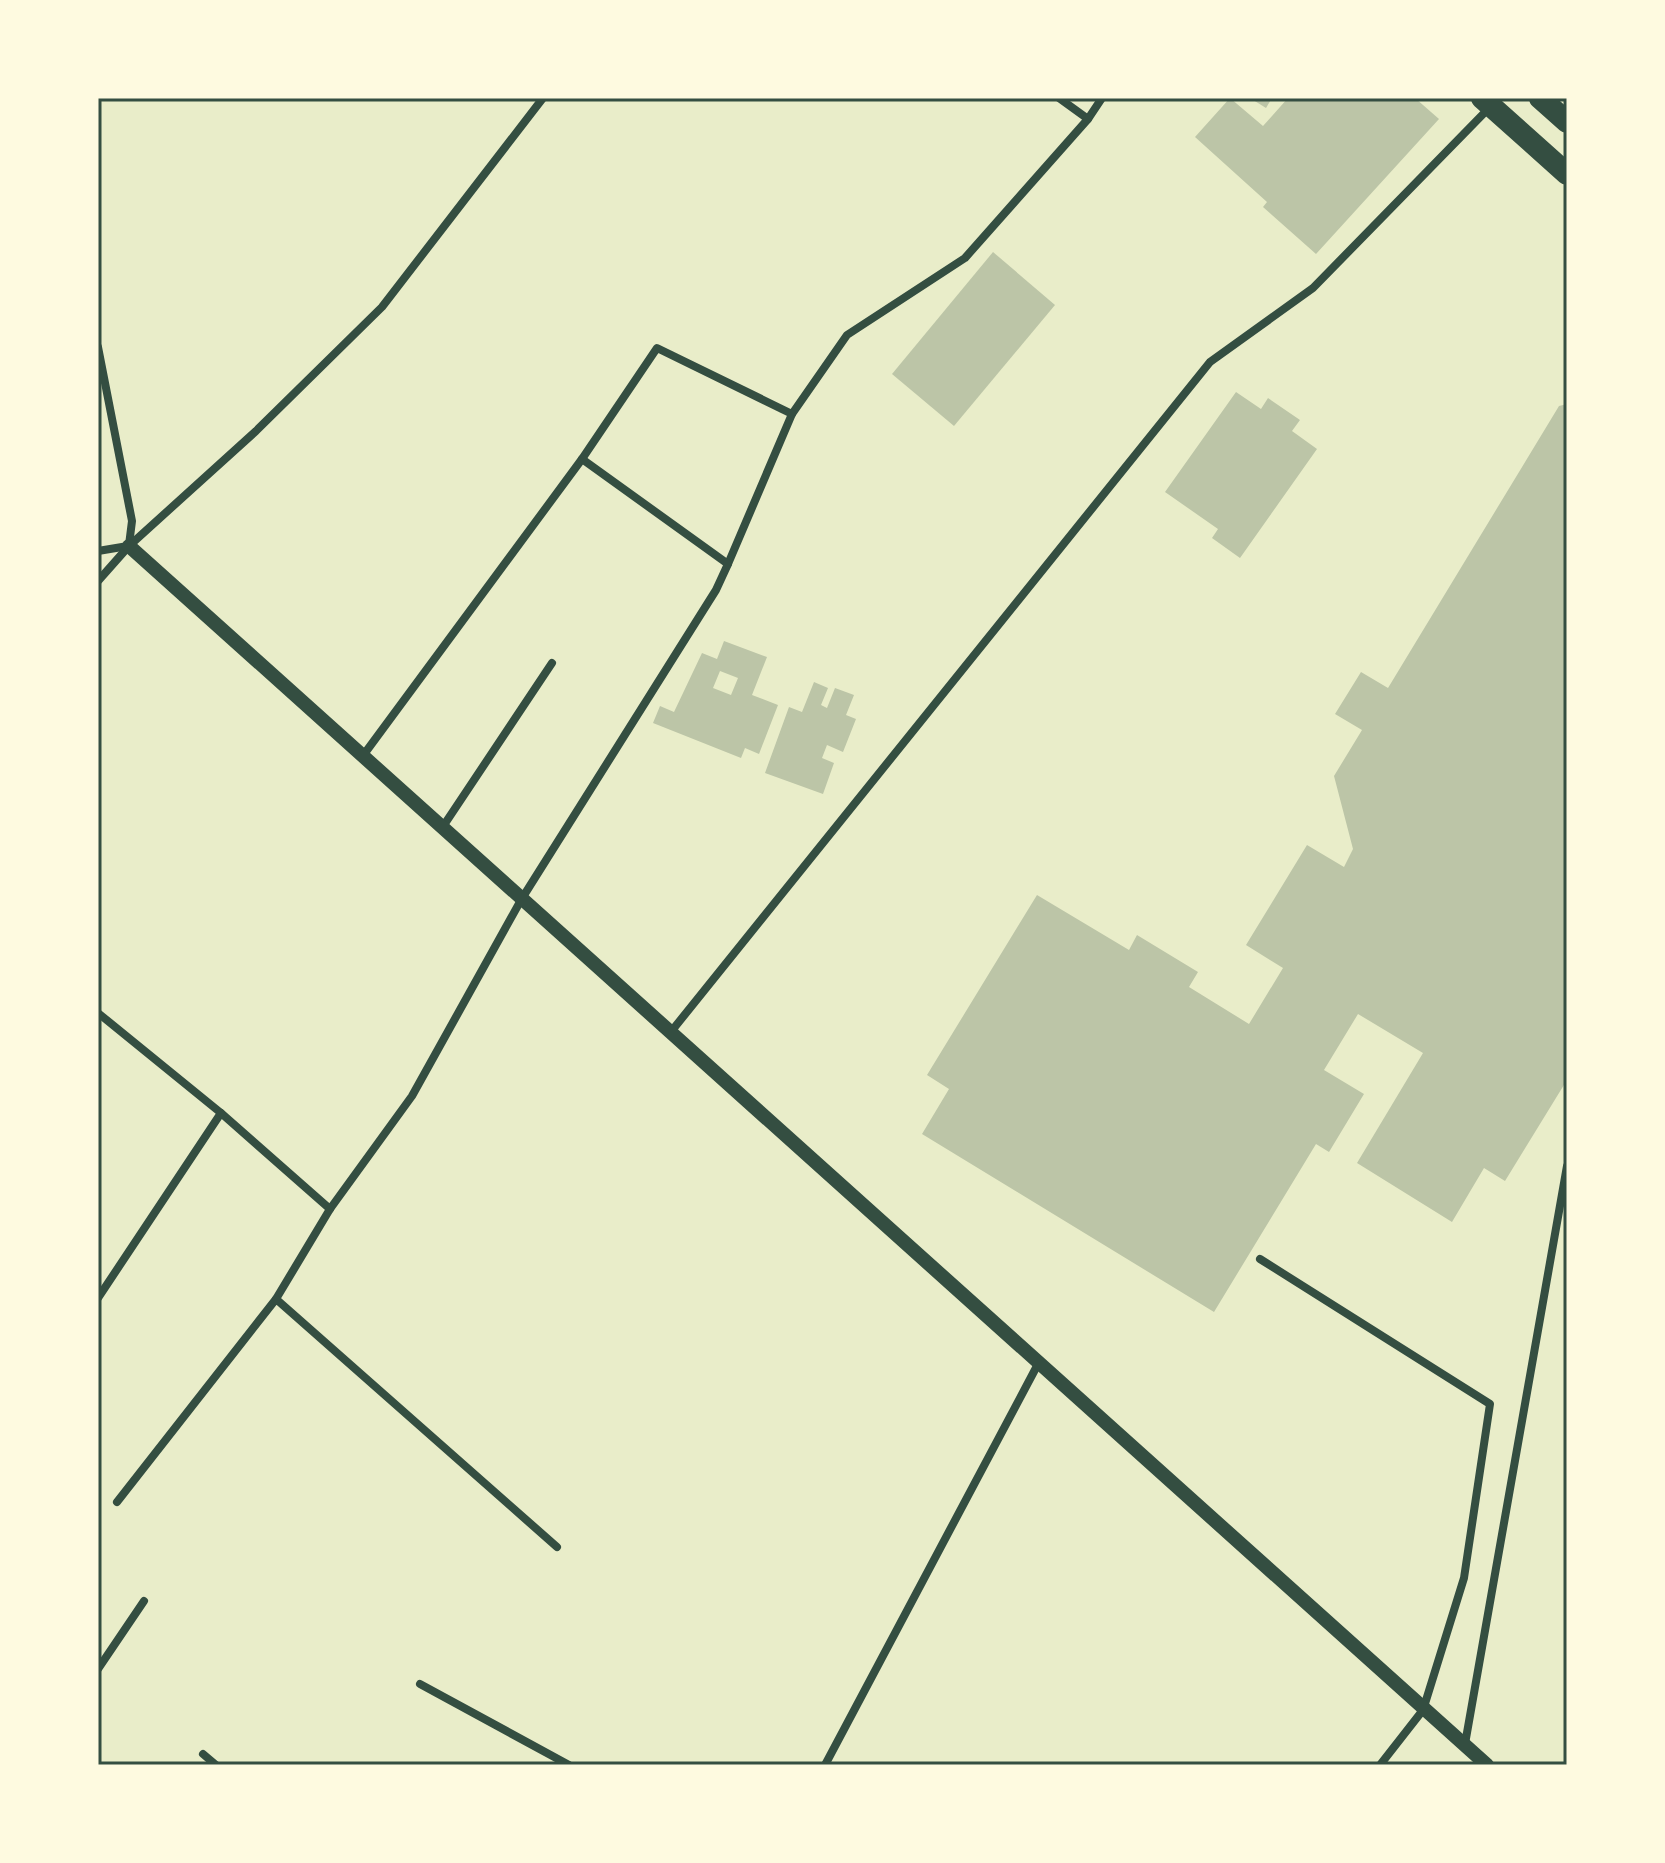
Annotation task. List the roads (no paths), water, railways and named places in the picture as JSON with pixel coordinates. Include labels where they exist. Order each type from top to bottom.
[{"type":"highway","points":[[1540,98],[1567,122]]},
{"type":"highway","points":[[1490,101],[1567,174]]},
{"type":"street","points":[[98,581],[129,546],[256,431],[382,307],[543,98]]},
{"type":"street","points":[[1059,98],[1088,119]]},
{"type":"street","points":[[117,1502],[276,1299],[330,1209],[412,1096],[521,900],[716,590],[792,414],[847,335],[965,258],[1088,119],[1102,98]]},
{"type":"street","points":[[670,1034],[1210,362],[1313,288],[1490,101]]},
{"type":"street","points":[[98,347],[132,521],[129,546]]},
{"type":"street","points":[[362,757],[582,459],[657,348],[792,414]]},
{"type":"street","points":[[582,459],[728,564]]},
{"type":"street","points":[[98,551],[129,546]]},
{"type":"street","points":[[129,546],[1487,1765]]},
{"type":"street","points":[[442,829],[552,663]]},
{"type":"street","points":[[99,1016],[221,1113],[330,1209]]},
{"type":"street","points":[[98,1298],[221,1113]]},
{"type":"street","points":[[1464,1745],[1567,1166]]},
{"type":"street","points":[[1260,1259],[1490,1404],[1464,1578],[1423,1710],[1380,1765]]},
{"type":"street","points":[[276,1299],[557,1547]]},
{"type":"street","points":[[825,1765],[1038,1364]]},
{"type":"street","points":[[98,1669],[144,1601]]},
{"type":"street","points":[[420,1684],[569,1765]]},
{"type":"street","points":[[203,1754],[216,1765]]}]
